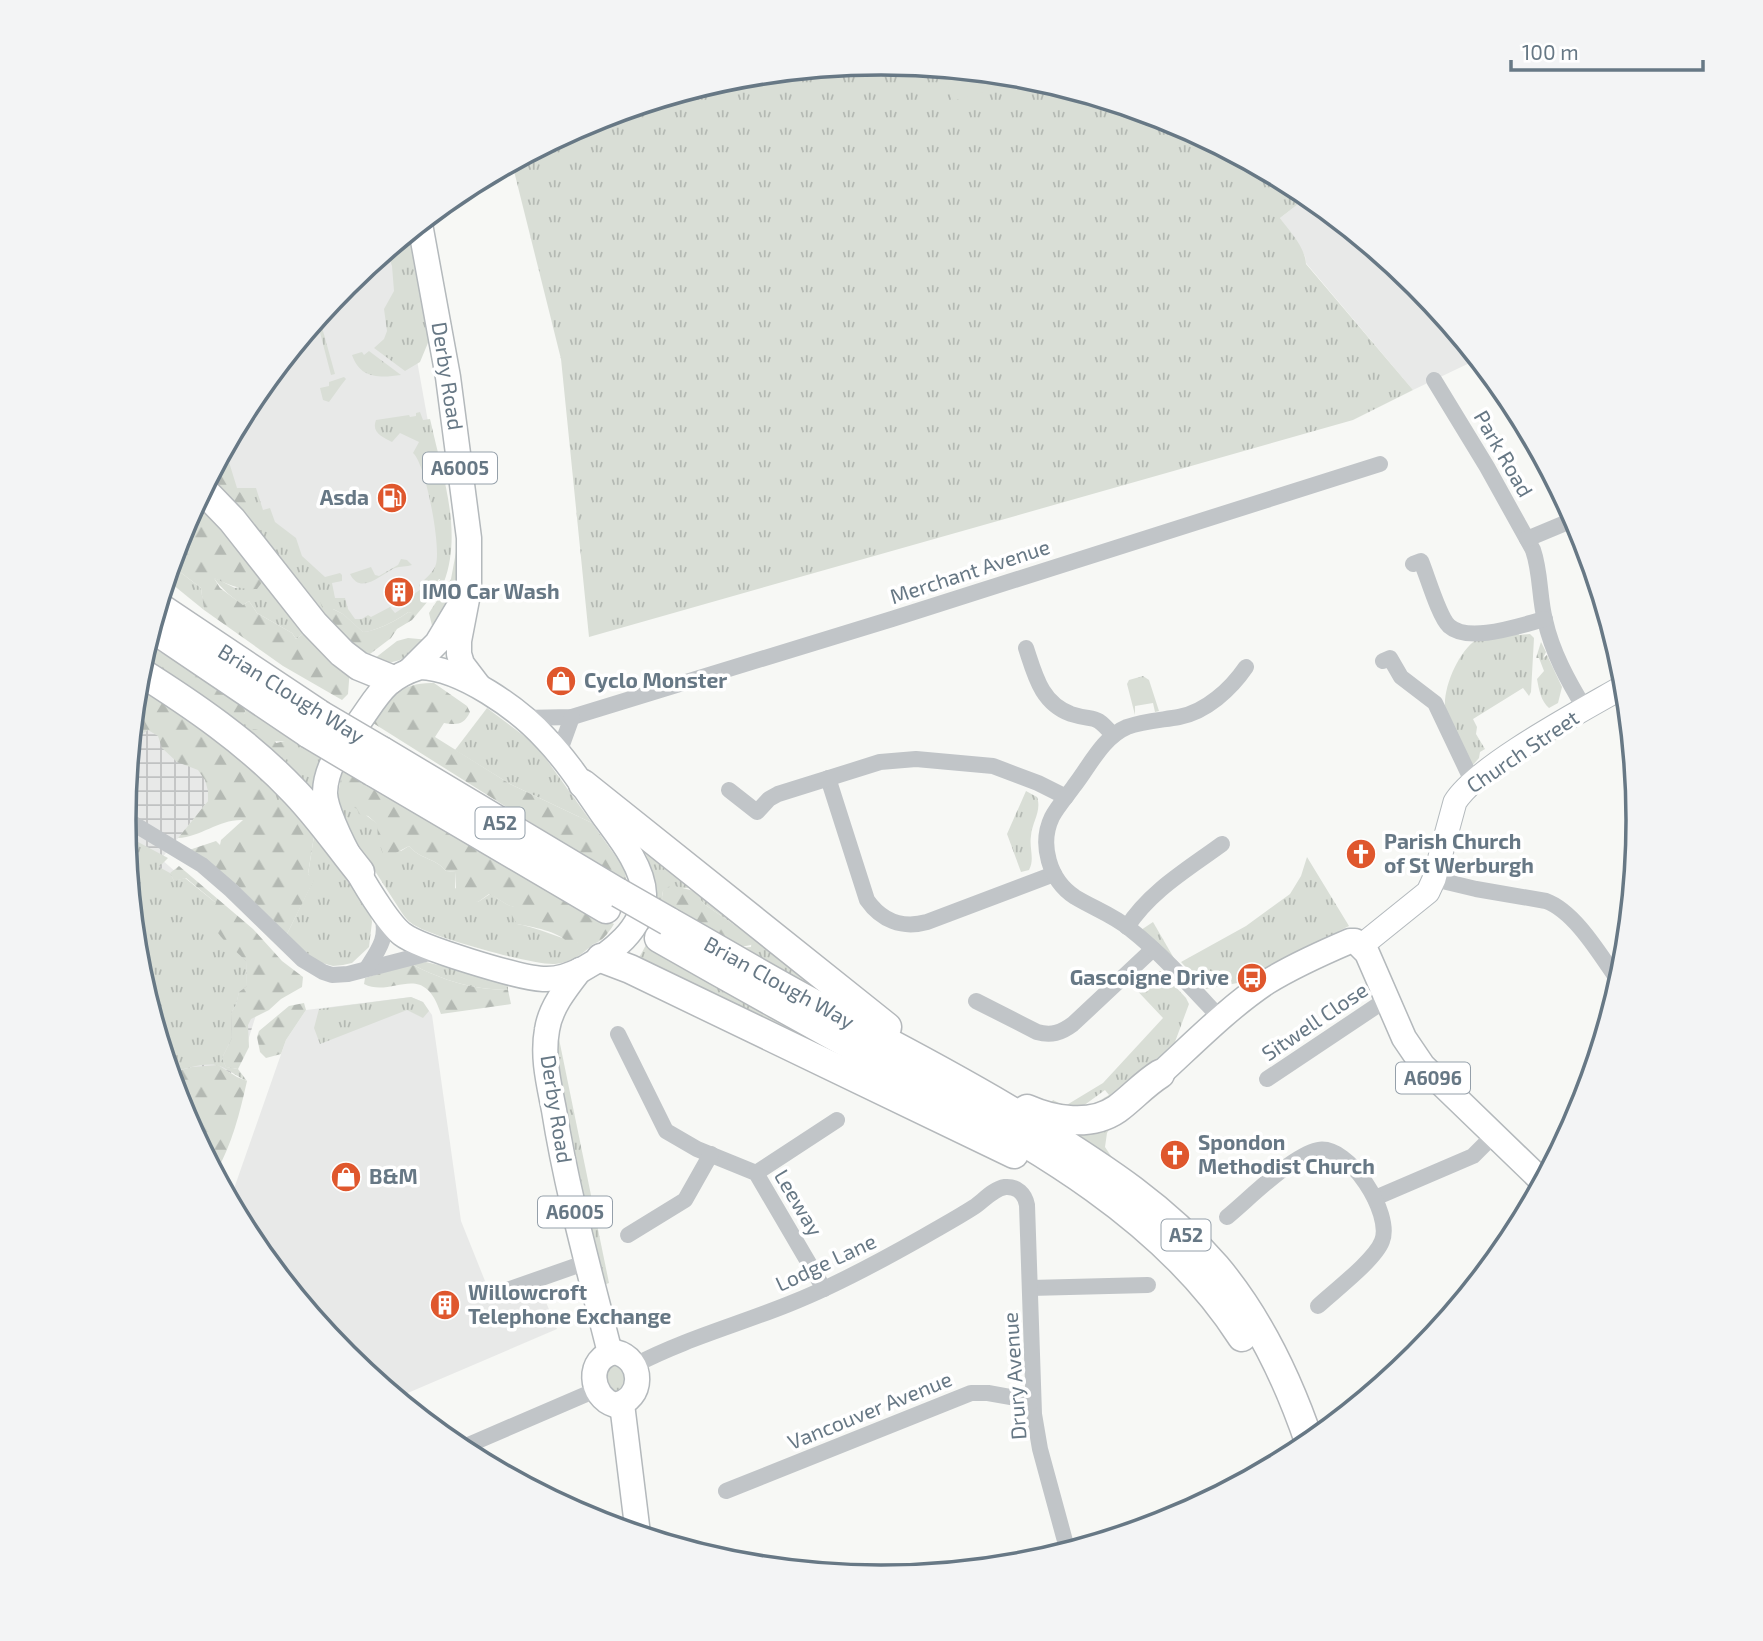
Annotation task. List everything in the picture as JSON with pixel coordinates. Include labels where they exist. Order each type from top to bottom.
[{"type":"highway","points":[[210,497],[232,520],[314,624],[342,653],[359,666],[401,675]]},
{"type":"highway","points":[[172,595],[255,657],[311,717]]},
{"type":"highway","name":"Brian Clough Way","points":[[167,613],[378,762],[1033,1147],[1120,1208],[1165,1244],[1222,1308],[1266,1379],[1292,1443]]},
{"type":"highway","name":"Brian Clough Way","points":[[161,633],[311,717]]},
{"type":"highway","points":[[150,679],[239,741],[290,786],[360,872]]},
{"type":"highway","points":[[583,785],[932,1065]]},
{"type":"highway","name":"Brian Clough Way","points":[[664,930],[847,1021],[985,1094],[1116,1176],[1158,1208],[1201,1250],[1243,1304],[1267,1344],[1306,1433]]},
{"type":"highway","points":[[590,964],[630,969],[1000,1148],[1082,1180]]},
{"type":"highway","points":[[985,1094],[1054,1118],[1091,1119],[1112,1112],[1160,1074]]},
{"type":"main road","name":"Derby Road","points":[[422,234],[448,377],[470,538],[470,571],[459,654],[462,664],[479,686]]},
{"type":"main road","name":"Derby Road","points":[[401,675],[428,653],[447,629],[462,597],[470,571]]},
{"type":"main road","points":[[401,675],[420,667],[440,669],[479,686]]},
{"type":"main road","name":"A6005","points":[[401,675],[380,691],[327,775],[325,796],[333,825],[381,911],[402,934],[416,943],[528,978]]},
{"type":"main road","name":"A6005","points":[[479,686],[523,718],[559,753],[632,860],[640,877],[644,895],[640,916],[630,932],[590,964]]},
{"type":"main road","points":[[1160,1074],[1255,991],[1295,967],[1350,941],[1362,946]]},
{"type":"main road","name":"A6096","points":[[1362,946],[1404,1038],[1423,1066],[1536,1176]]},
{"type":"main road","name":"Derby Road","points":[[547,1028],[564,990],[590,964]]},
{"type":"main road","points":[[528,978],[558,979],[590,964]]},
{"type":"main road","name":"Derby Road","points":[[528,978],[542,1004],[547,1028],[547,1069],[558,1137],[610,1353]]},
{"type":"main road","points":[[610,1353],[624,1355],[635,1365],[637,1385],[633,1394],[622,1404],[603,1400],[596,1390],[595,1369],[599,1360],[610,1353]]},
{"type":"main road","points":[[622,1404],[637,1524]]},
{"type":"street","name":"Park Road","points":[[1434,380],[1527,539],[1537,564],[1545,619],[1565,673],[1585,709]]},
{"type":"street","name":"Merchant Avenue","points":[[523,718],[572,717],[1380,464]]},
{"type":"street","points":[[1527,539],[1565,523]]},
{"type":"street","points":[[1413,564],[1421,561],[1444,618],[1461,638],[1545,619]]},
{"type":"street","points":[[1026,648],[1045,696],[1066,712],[1097,719],[1113,736]]},
{"type":"street","points":[[1383,661],[1390,658],[1401,677],[1435,703],[1473,783]]},
{"type":"street","points":[[1221,1019],[1153,949],[1127,927],[1064,888],[1048,859],[1046,839],[1053,816],[1113,736],[1133,725],[1193,720],[1246,667]]},
{"type":"street","points":[[1022,690],[1038,684]]},
{"type":"street","name":"Church Street","points":[[1434,879],[1455,802],[1473,783],[1508,757],[1615,692]]},
{"type":"street","points":[[559,753],[572,717]]},
{"type":"street","points":[[729,790],[757,811],[773,796],[880,762],[898,759],[993,766],[1066,797]]},
{"type":"street","points":[[828,778],[867,900],[881,915],[895,923],[909,925],[927,922],[1054,874]]},
{"type":"street","points":[[136,825],[202,865],[307,963],[332,975],[382,967],[439,951]]},
{"type":"street","points":[[1127,927],[1145,902],[1219,852]]},
{"type":"street","points":[[1362,946],[1424,897],[1434,879],[1556,905],[1589,939],[1611,970]]},
{"type":"street","points":[[367,968],[384,939],[385,927],[381,911]]},
{"type":"street","points":[[987,1002],[1037,1032],[1059,1032],[1073,1024],[1153,949]]},
{"type":"street","name":"Sitwell Close","points":[[1267,1079],[1387,999]]},
{"type":"street","name":"Leeway","points":[[618,1034],[666,1131],[676,1139],[756,1173],[824,1289]]},
{"type":"street","points":[[756,1173],[838,1120]]},
{"type":"street","points":[[1375,1198],[1473,1156],[1494,1135]]},
{"type":"street","points":[[1236,1215],[1286,1168],[1310,1153],[1325,1150],[1343,1157],[1375,1198],[1384,1219],[1388,1241],[1321,1298]]},
{"type":"street","points":[[628,1235],[685,1200],[710,1154]]},
{"type":"street","name":"Lodge Lane","points":[[635,1365],[685,1341],[824,1289],[899,1251],[976,1206],[999,1189],[1012,1188],[1024,1195]]},
{"type":"street","name":"Drury Avenue","points":[[1024,1195],[1027,1205],[1033,1401],[1040,1449],[1065,1542]]},
{"type":"street","points":[[493,1295],[587,1262]]},
{"type":"street","points":[[1030,1288],[1149,1285]]},
{"type":"street","points":[[472,1443],[596,1390]]},
{"type":"street","name":"Vancouver Avenue","points":[[726,1491],[971,1393],[988,1393],[1033,1401]]},
{"type":"shaded area","points":[[1299,203],[1335,229],[1373,260],[1408,294],[1470,363],[1413,390],[1306,263],[1305,256],[1280,218]]},
{"type":"shaded area","points":[[398,254],[449,538],[429,593],[362,637],[221,475],[262,406],[290,367],[321,329]]},
{"type":"shaded area","points":[[144,717],[222,784],[161,859],[284,967],[256,1015],[246,1047],[201,1124],[176,1060],[162,1013],[143,918],[136,820]]},
{"type":"shaded area","points":[[411,997],[423,1002],[432,1015],[461,1221],[493,1301],[539,1285],[557,1329],[406,1394],[321,1312],[290,1274],[234,1189],[286,1040],[306,1010]]},
{"type":"green space","points":[[882,75],[979,82],[1074,101],[1167,132],[1254,175],[1299,203],[1280,218],[1300,245],[1306,264],[1413,390],[1353,420],[589,637],[561,359],[514,172],[596,132],[689,101],[784,82]]},
{"type":"green space","points":[[945,79],[1004,86],[953,101]]},
{"type":"green space","points":[[412,242],[430,338],[420,362],[405,371],[374,348],[384,339],[387,331],[384,309],[394,291],[390,260]]},
{"type":"green space","points":[[322,328],[335,374],[331,375],[320,331]]},
{"type":"green space","points":[[369,351],[401,375],[386,377],[365,373],[352,355],[362,352],[364,355]]},
{"type":"green space","points":[[344,377],[346,379],[329,402],[323,400],[320,388]]},
{"type":"green space","points":[[420,412],[423,420],[430,419],[449,502],[452,543],[444,582],[439,579],[415,614],[408,612],[387,625],[363,632],[343,614],[333,609],[329,627],[241,518],[237,488],[256,488],[263,510],[270,508],[275,522],[296,538],[302,556],[325,577],[340,573],[342,575],[342,581],[332,583],[335,598],[345,598],[355,619],[368,615],[371,617],[390,607],[395,613],[412,602],[410,597],[421,589],[419,585],[433,570],[437,555],[436,541],[427,488],[413,453],[419,442],[400,433],[392,442],[379,434],[375,424],[376,420],[416,416],[416,413]]},
{"type":"green space","points":[[229,461],[237,488],[248,502],[241,518],[214,488]]},
{"type":"green space","points":[[206,507],[263,581],[257,589],[251,589],[214,578],[220,588],[243,605],[249,601],[257,613],[292,633],[296,639],[307,631],[350,668],[348,694],[342,700],[283,666],[204,610],[201,588],[180,572]]},
{"type":"green space","points":[[458,541],[462,558],[455,603],[434,634],[429,613],[451,579]]},
{"type":"green space","points":[[401,559],[412,565],[395,568],[371,582],[360,583],[350,574],[371,567],[375,575],[379,576],[398,565]]},
{"type":"green space","points":[[180,572],[201,588],[204,610],[174,586]]},
{"type":"green space","points":[[213,577],[235,588],[263,581],[307,631],[296,639],[292,633],[257,613],[249,601],[243,605]]},
{"type":"green space","points":[[441,578],[444,582],[412,620],[397,629],[391,638],[370,654],[350,646],[336,636],[320,601],[323,593],[332,599],[333,609],[343,614],[363,632],[387,625],[408,612],[414,613],[412,606],[416,598],[428,596]]},
{"type":"green space","points":[[1518,632],[1519,635],[1530,634],[1534,638],[1531,692],[1529,696],[1523,688],[1473,719],[1477,727],[1476,734],[1485,749],[1480,752],[1479,758],[1472,766],[1446,711],[1445,698],[1450,679],[1464,652],[1477,639]]},
{"type":"green space","points":[[408,638],[430,640],[403,659],[370,662],[397,641]]},
{"type":"green space","points":[[1541,642],[1546,652],[1543,658],[1547,655],[1562,687],[1558,703],[1549,708],[1542,699],[1537,679],[1544,671],[1539,658],[1536,658]]},
{"type":"green space","points":[[157,650],[248,706],[244,714],[249,717],[242,725],[228,719],[215,710],[204,696],[152,669]]},
{"type":"green space","points":[[1143,676],[1149,680],[1159,711],[1155,712],[1153,703],[1135,706],[1135,715],[1127,684],[1129,680]]},
{"type":"green space","points":[[434,683],[467,706],[470,712],[460,723],[444,723],[435,737],[510,784],[592,823],[624,868],[627,883],[373,723],[391,699],[405,688]]},
{"type":"green space","points":[[149,689],[215,732],[269,789],[272,801],[270,805],[288,804],[314,836],[308,874],[314,880],[287,934],[238,886],[189,850],[216,841],[220,845],[221,840],[243,820],[226,822],[194,835],[178,838],[208,801],[205,780],[198,770],[177,762],[162,748],[158,736],[148,730],[142,734]]},
{"type":"green space","points":[[192,690],[212,702],[244,714],[247,708],[322,754],[314,777],[313,795],[259,748],[286,741],[249,739]]},
{"type":"green space","points":[[487,708],[536,745],[592,823],[510,784],[455,750]]},
{"type":"green space","points":[[252,729],[264,731],[265,739],[272,735],[276,743],[286,741],[287,744],[280,753],[273,753],[249,739]]},
{"type":"green space","points":[[244,763],[304,813],[370,911],[372,922],[369,947],[352,963],[333,966],[315,961],[287,934],[313,881],[308,874],[314,836],[288,805],[270,806]]},
{"type":"green space","points":[[344,767],[614,924],[595,944],[568,943],[552,933],[517,924],[512,916],[514,907],[489,894],[478,902],[456,898],[456,872],[446,871],[409,846],[390,856],[383,854],[377,824],[368,816],[359,814],[345,796],[342,785]]},
{"type":"green space","points":[[342,772],[342,781],[348,795],[358,808],[378,824],[378,838],[401,851],[409,846],[446,871],[456,872],[455,888],[478,902],[490,894],[515,907],[517,924],[576,942],[593,944],[571,960],[555,964],[544,963],[464,944],[413,924],[402,913],[344,823],[337,800]]},
{"type":"green space","points":[[1026,791],[1037,797],[1038,812],[1031,836],[1031,866],[1029,870],[1021,872],[1007,834]]},
{"type":"green space","points":[[137,841],[168,858],[159,867],[170,873],[174,881],[185,878],[216,903],[239,954],[246,961],[247,986],[239,992],[231,1013],[232,1038],[222,1058],[226,1067],[238,1069],[247,1081],[216,1065],[180,1071],[162,1013],[143,918]]},
{"type":"green space","points":[[644,850],[831,997],[737,948],[751,947],[752,937],[704,904],[690,888],[663,891],[665,905],[656,900],[650,864]]},
{"type":"green space","points":[[1307,857],[1349,926],[1248,981],[1206,989],[1181,962],[1246,926],[1290,894],[1301,876]]},
{"type":"green space","points":[[179,866],[253,929],[282,961],[303,977],[302,987],[251,1019],[248,1025],[249,1047],[238,1069],[226,1067],[222,1058],[232,1038],[231,1013],[239,992],[247,986],[246,961],[216,931],[209,918],[216,903],[186,878],[174,881],[170,873]]},
{"type":"green space","points":[[671,885],[694,891],[704,904],[752,937],[755,944],[737,948],[665,905],[663,891]]},
{"type":"green space","points":[[1153,922],[1175,960],[1141,930]]},
{"type":"green space","points":[[646,945],[650,946],[965,1120],[636,963]]},
{"type":"green space","points":[[426,962],[508,982],[508,990],[458,983],[411,964]]},
{"type":"green space","points":[[411,964],[458,983],[508,990],[511,1004],[441,1014],[434,997],[416,984],[375,987],[364,984],[365,978]]},
{"type":"green space","points":[[1161,971],[1189,1004],[1172,1050],[1106,1103],[1094,1104],[1109,1095],[1105,1090],[1079,1109],[1049,1106],[1053,1100],[1065,1106],[1103,1083],[1163,1018],[1129,982],[1139,973]]},
{"type":"green space","points":[[411,997],[423,1002],[429,1011],[423,1018],[407,1010],[320,1044],[314,1028],[319,1009]]},
{"type":"green space","points":[[304,1003],[306,1010],[286,1040],[281,1054],[266,1058],[260,1052],[257,1037],[259,1031],[289,1006]]},
{"type":"green space","points":[[559,1039],[609,1283],[601,1286],[558,1090],[556,1040]]},
{"type":"green space","points":[[218,1065],[247,1081],[231,1140],[220,1164],[193,1106],[180,1070]]},
{"type":"green space","points":[[1112,1125],[1107,1133],[1105,1147],[1115,1162],[1078,1134]]},
{"type":"green space","points":[[616,1361],[629,1381],[618,1393],[607,1387],[606,1368]]},
{"type":"place","name":"Asda","points":[[392,498]]},
{"type":"place","name":"IMO Car Wash","points":[[399,592]]},
{"type":"place","name":"Cyclo Monster","points":[[561,681]]},
{"type":"place","name":"Parish Church of St Werburgh","points":[[1361,854]]},
{"type":"place","name":"Gascoigne Drive","points":[[1252,978]]},
{"type":"place","name":"Spondon Methodist Church","points":[[1175,1155]]},
{"type":"place","name":"B&M","points":[[346,1177]]},
{"type":"place","name":"Willowcroft Telephone Exchange","points":[[445,1305]]}]
